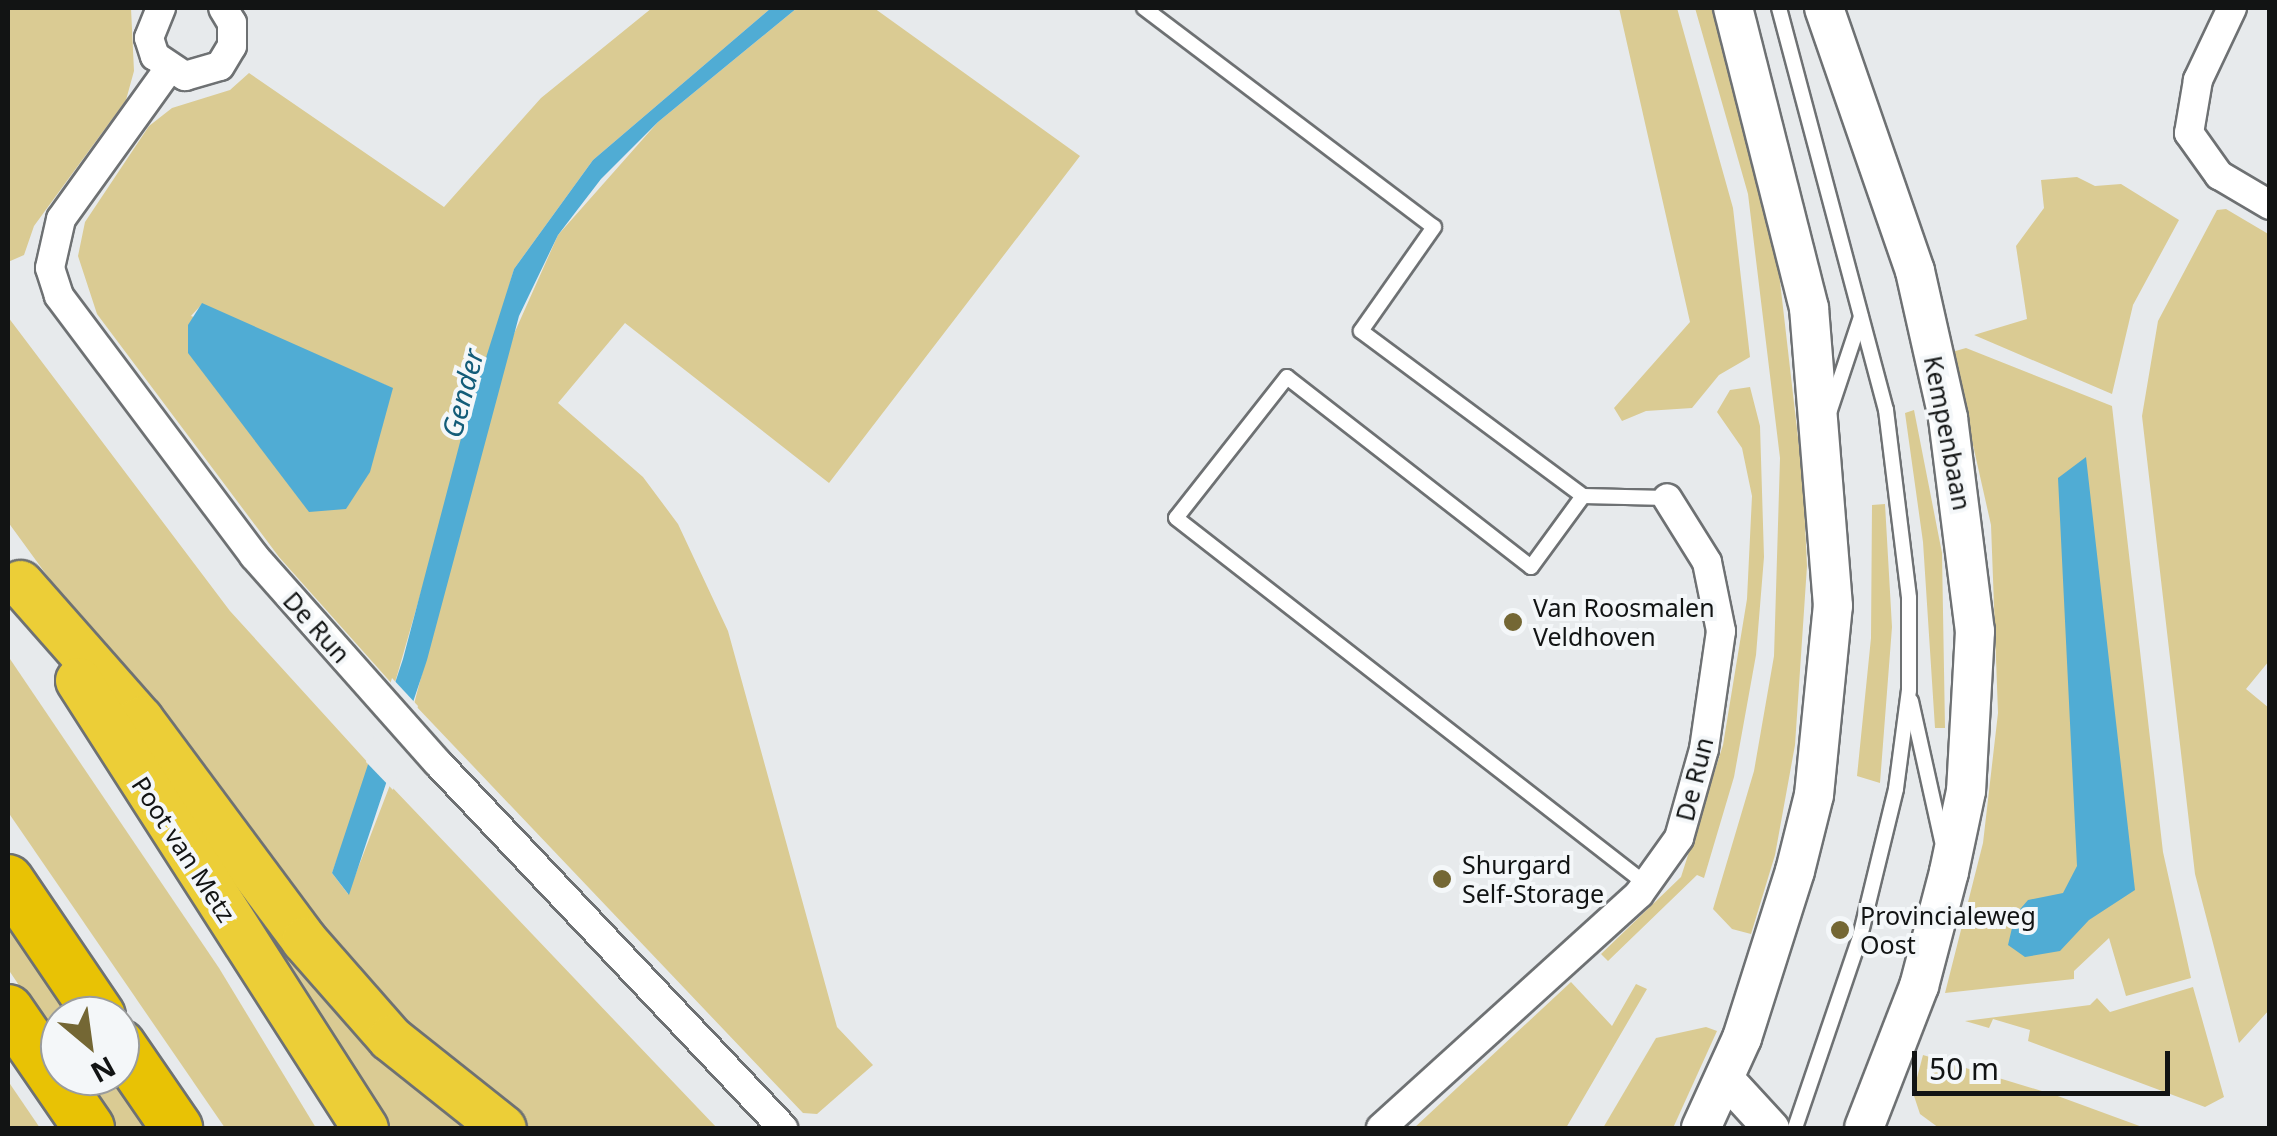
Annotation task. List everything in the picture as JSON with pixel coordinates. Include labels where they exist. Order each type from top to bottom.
[{"type":"highway","name":"Poot van Metz","points":[[14,575],[130,768],[365,1128]]},
{"type":"highway","points":[[14,575],[140,719],[304,940],[390,1038],[503,1128]]},
{"type":"highway","points":[[8,880],[86,996]]},
{"type":"highway","points":[[8,1010],[89,1128]]},
{"type":"highway","points":[[140,1075],[176,1128]]},
{"type":"main road","points":[[1701,1128],[1742,1038],[1774,941],[1814,795],[1833,606],[1822,435],[1808,308],[1732,8]]},
{"type":"main road","name":"Kempenbaan","points":[[1824,8],[1915,272],[1963,508],[1974,631],[1974,712],[1948,872],[1918,986],[1864,1128]]},
{"type":"street","points":[[160,8],[150,38],[168,70],[204,76],[220,66],[232,46],[232,23],[223,8]]},
{"type":"street","points":[[2232,8],[2198,80],[2187,122],[2195,148],[2219,175],[2270,205]]},
{"type":"street","name":"De Run","points":[[168,70],[61,218],[50,268],[59,296],[254,556],[436,762],[784,1128]]},
{"type":"street","name":"De Run","points":[[1381,1128],[1646,884],[1679,838],[1704,749],[1721,631],[1707,562],[1666,498]]},
{"type":"street","points":[[1725,1078],[1771,1128]]},
{"type":"lane","points":[[1144,8],[1434,227],[1361,331],[1582,496],[1666,498]]},
{"type":"lane","name":"Kempenbaan","points":[[1779,8],[1861,316],[1894,461],[1909,598],[1908,690],[1896,789],[1851,966],[1796,1128]]},
{"type":"lane","points":[[1822,435],[1861,316]]},
{"type":"lane","points":[[1582,496],[1530,567],[1286,377],[1176,518],[1646,884]]},
{"type":"lane","name":"Kempenbaan","points":[[1908,690],[1948,872]]},
{"type":"shaded area","points":[[8,8],[131,8],[134,71],[126,100],[34,226],[24,255],[8,262]]},
{"type":"shaded area","points":[[652,8],[771,8],[593,160],[514,269],[394,686],[279,557],[97,314],[78,256],[85,222],[149,126],[172,108],[230,90],[249,73],[444,207],[541,98]],"holes":[[[202,304],[392,388],[191,316]]]},
{"type":"shaded area","points":[[797,8],[874,8],[1080,156],[829,483],[625,323],[558,403],[643,477],[678,524],[728,631],[837,1027],[873,1065],[817,1114],[803,1113],[414,704],[509,345],[558,235],[658,122]]},
{"type":"shaded area","points":[[1619,8],[1677,8],[1733,208],[1750,357],[1719,375],[1692,408],[1646,411],[1622,421],[1614,408],[1690,322]]},
{"type":"shaded area","points":[[1695,8],[1715,8],[1772,212],[1803,481],[1807,566],[1795,745],[1775,855],[1751,934],[1732,929],[1713,909],[1754,771],[1774,656],[1780,458],[1748,194]]},
{"type":"shaded area","points":[[2077,177],[2095,186],[2121,184],[2179,220],[2133,305],[2112,394],[1974,335],[2027,319],[2016,246],[2044,208],[2041,180]]},
{"type":"shaded area","points":[[2226,209],[2270,235],[2269,661],[2246,689],[2269,708],[2270,1009],[2239,1043],[2195,874],[2142,416],[2158,321],[2217,210]]},
{"type":"shaded area","points":[[8,317],[230,611],[371,766],[332,873],[348,894],[390,785],[717,1128],[529,1128],[363,987],[169,743],[8,522]]},
{"type":"shaded area","points":[[1966,348],[2112,406],[2163,852],[2191,978],[2126,996],[2109,938],[2074,971],[2074,979],[1945,993],[1983,843],[1998,713],[1991,525],[1952,352]]},
{"type":"shaded area","points":[[1750,387],[1760,426],[1764,557],[1756,655],[1734,777],[1704,878],[1697,875],[1608,961],[1601,954],[1681,877],[1723,745],[1747,599],[1752,496],[1742,448],[1717,412],[1730,390]]},
{"type":"shaded area","points":[[1914,410],[1942,553],[1945,728],[1935,728],[1923,542],[1905,413]]},
{"type":"shaded area","points":[[1885,504],[1892,627],[1880,783],[1857,776],[1871,638],[1872,505]]},
{"type":"shaded area","points":[[8,656],[219,968],[316,1128],[225,1128],[140,1004],[140,996],[134,996],[8,812]]},
{"type":"shaded area","points":[[193,819],[479,1128],[387,1128]]},
{"type":"shaded area","points":[[8,923],[58,996],[40,996],[40,1016],[8,969]]},
{"type":"shaded area","points":[[1571,982],[1612,1026],[1636,984],[1647,989],[1566,1128],[1414,1128]]},
{"type":"shaded area","points":[[2193,987],[2224,1097],[2205,1107],[2028,1041],[2030,1030],[1993,1019],[1989,1028],[1965,1021],[2090,1005],[2097,998],[2110,1012]]},
{"type":"shaded area","points":[[1706,1027],[1717,1031],[1673,1128],[1603,1128],[1656,1038]]},
{"type":"shaded area","points":[[1923,1055],[2055,1095],[2145,1128],[1939,1128],[1920,1114],[1913,1093]]},
{"type":"shaded area","points":[[8,1081],[40,1128],[8,1128]]},
{"type":"shaded area","points":[[94,1096],[127,1096],[149,1128],[116,1128]]},
{"type":"water","points":[[771,8],[797,8],[658,122],[601,179],[558,235],[519,316],[427,660],[349,895],[332,873],[403,659],[464,427],[514,269],[593,160]]},
{"type":"water","points":[[202,303],[393,388],[370,472],[346,509],[309,512],[188,353],[188,325]]},
{"type":"water","points":[[2086,457],[2135,890],[2089,920],[2060,951],[2025,957],[2008,945],[2015,915],[2028,900],[2063,893],[2077,866],[2058,478]]},
{"type":"pier","points":[[392,678],[418,706],[393,790],[366,762]]},
{"type":"place","name":"Van Roosmalen Veldhoven","points":[[1513,622]]},
{"type":"place","name":"Shurgard Self-Storage","points":[[1442,879]]},
{"type":"place","name":"Provincialeweg Oost","points":[[1840,930]]},
{"type":"water label","name":"Gender","points":[[462,393]]}]
